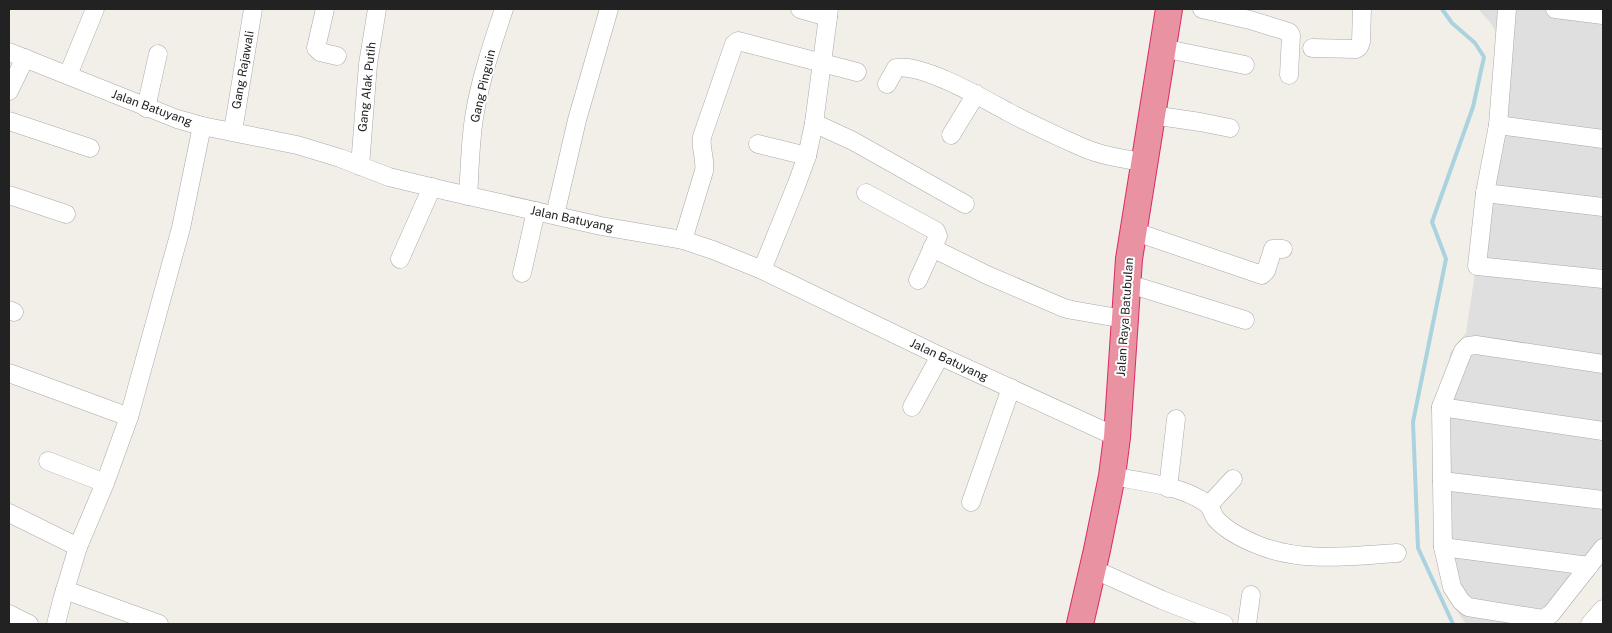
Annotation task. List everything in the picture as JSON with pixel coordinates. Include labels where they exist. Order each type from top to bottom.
[{"type":"highway","name":"Jalan Raya Batubulan","points":[[1080,624],[1112,476],[1117,437],[1126,283],[1143,162],[1169,9]]},
{"type":"street","points":[[68,75],[95,9]]},
{"type":"street","name":"Gang Rajawali","points":[[233,131],[254,9]]},
{"type":"street","points":[[325,9],[316,48],[320,52],[337,56]]},
{"type":"street","name":"Gang Pinguin","points":[[468,196],[470,152],[475,112],[483,77],[504,9]]},
{"type":"street","points":[[555,216],[576,120],[610,9]]},
{"type":"street","points":[[762,270],[806,156],[814,123],[823,64],[828,13],[800,9]]},
{"type":"street","points":[[1202,9],[1250,20],[1289,32],[1291,35],[1288,75]]},
{"type":"street","points":[[1312,48],[1356,49],[1359,47],[1361,42],[1362,9]]},
{"type":"street","points":[[1507,9],[1498,125],[1485,193],[1477,266],[1603,278]]},
{"type":"street","points":[[1555,9],[1603,15]]},
{"type":"street","name":"Gang Alak Putih","points":[[360,166],[374,10]]},
{"type":"street","points":[[683,240],[705,166],[701,145],[702,138],[734,44],[738,41],[857,72]]},
{"type":"street","points":[[1162,48],[1245,65]]},
{"type":"street","name":"Jalan Batuyang","points":[[9,52],[146,108],[202,126],[233,131],[305,148],[389,176],[468,196],[601,226],[683,240],[713,250],[762,270],[940,356],[1117,437]]},
{"type":"street","points":[[146,108],[158,54]]},
{"type":"street","points":[[9,91],[25,58]]},
{"type":"street","points":[[887,84],[894,70],[901,67],[944,79],[1085,149],[1102,155],[1143,162]]},
{"type":"street","points":[[951,135],[976,94]]},
{"type":"street","points":[[1152,115],[1230,128]]},
{"type":"street","points":[[9,122],[90,148]]},
{"type":"street","points":[[814,123],[853,141],[965,204]]},
{"type":"street","points":[[1498,125],[1603,138]]},
{"type":"street","points":[[56,624],[78,547],[106,483],[130,418],[181,228],[202,126]]},
{"type":"street","points":[[758,144],[806,156]]},
{"type":"street","points":[[400,259],[432,187]]},
{"type":"street","points":[[1485,193],[1603,207]]},
{"type":"street","points":[[866,194],[936,231],[938,236],[918,280]]},
{"type":"street","points":[[9,195],[66,214]]},
{"type":"street","points":[[522,274],[536,211]]},
{"type":"street","points":[[1133,231],[1262,275],[1266,271],[1273,249],[1283,249]]},
{"type":"street","points":[[932,248],[987,275],[1064,308],[1124,319]]},
{"type":"street","points":[[1126,283],[1245,320]]},
{"type":"street","points":[[1603,364],[1476,345],[1468,346],[1464,351],[1441,407],[1443,547],[1452,587],[1461,601],[1468,607],[1543,619],[1551,614],[1603,548]]},
{"type":"street","points":[[912,407],[940,356]]},
{"type":"street","points":[[9,373],[130,418]]},
{"type":"street","points":[[970,502],[1011,388]]},
{"type":"street","points":[[1441,407],[1603,432]]},
{"type":"street","points":[[1168,488],[1176,419]]},
{"type":"street","points":[[48,461],[106,483]]},
{"type":"street","points":[[1112,476],[1168,488],[1196,497],[1209,505],[1216,518],[1224,526],[1239,536],[1273,551],[1336,556],[1397,553]]},
{"type":"street","points":[[1209,505],[1233,478]]},
{"type":"street","points":[[1442,481],[1603,500]]},
{"type":"street","points":[[9,513],[78,547]]},
{"type":"street","points":[[1443,547],[1589,566]]},
{"type":"street","points":[[1093,569],[1162,600],[1224,624]]},
{"type":"street","points":[[65,590],[158,624]]},
{"type":"street","points":[[1247,624],[1251,595]]},
{"type":"street","points":[[1590,624],[1603,609]]},
{"type":"street","points":[[9,614],[29,624]]},
{"type":"shaded area","points":[[1478,9],[1603,9],[1603,560],[1552,624],[1466,624],[1447,597],[1439,565],[1434,455],[1450,353],[1466,333],[1507,58],[1505,47],[1490,22]]},
{"type":"waterway","points":[[1442,9],[1452,23],[1475,43],[1484,57],[1473,107],[1432,222],[1446,259],[1413,422],[1418,548],[1453,624]]}]
